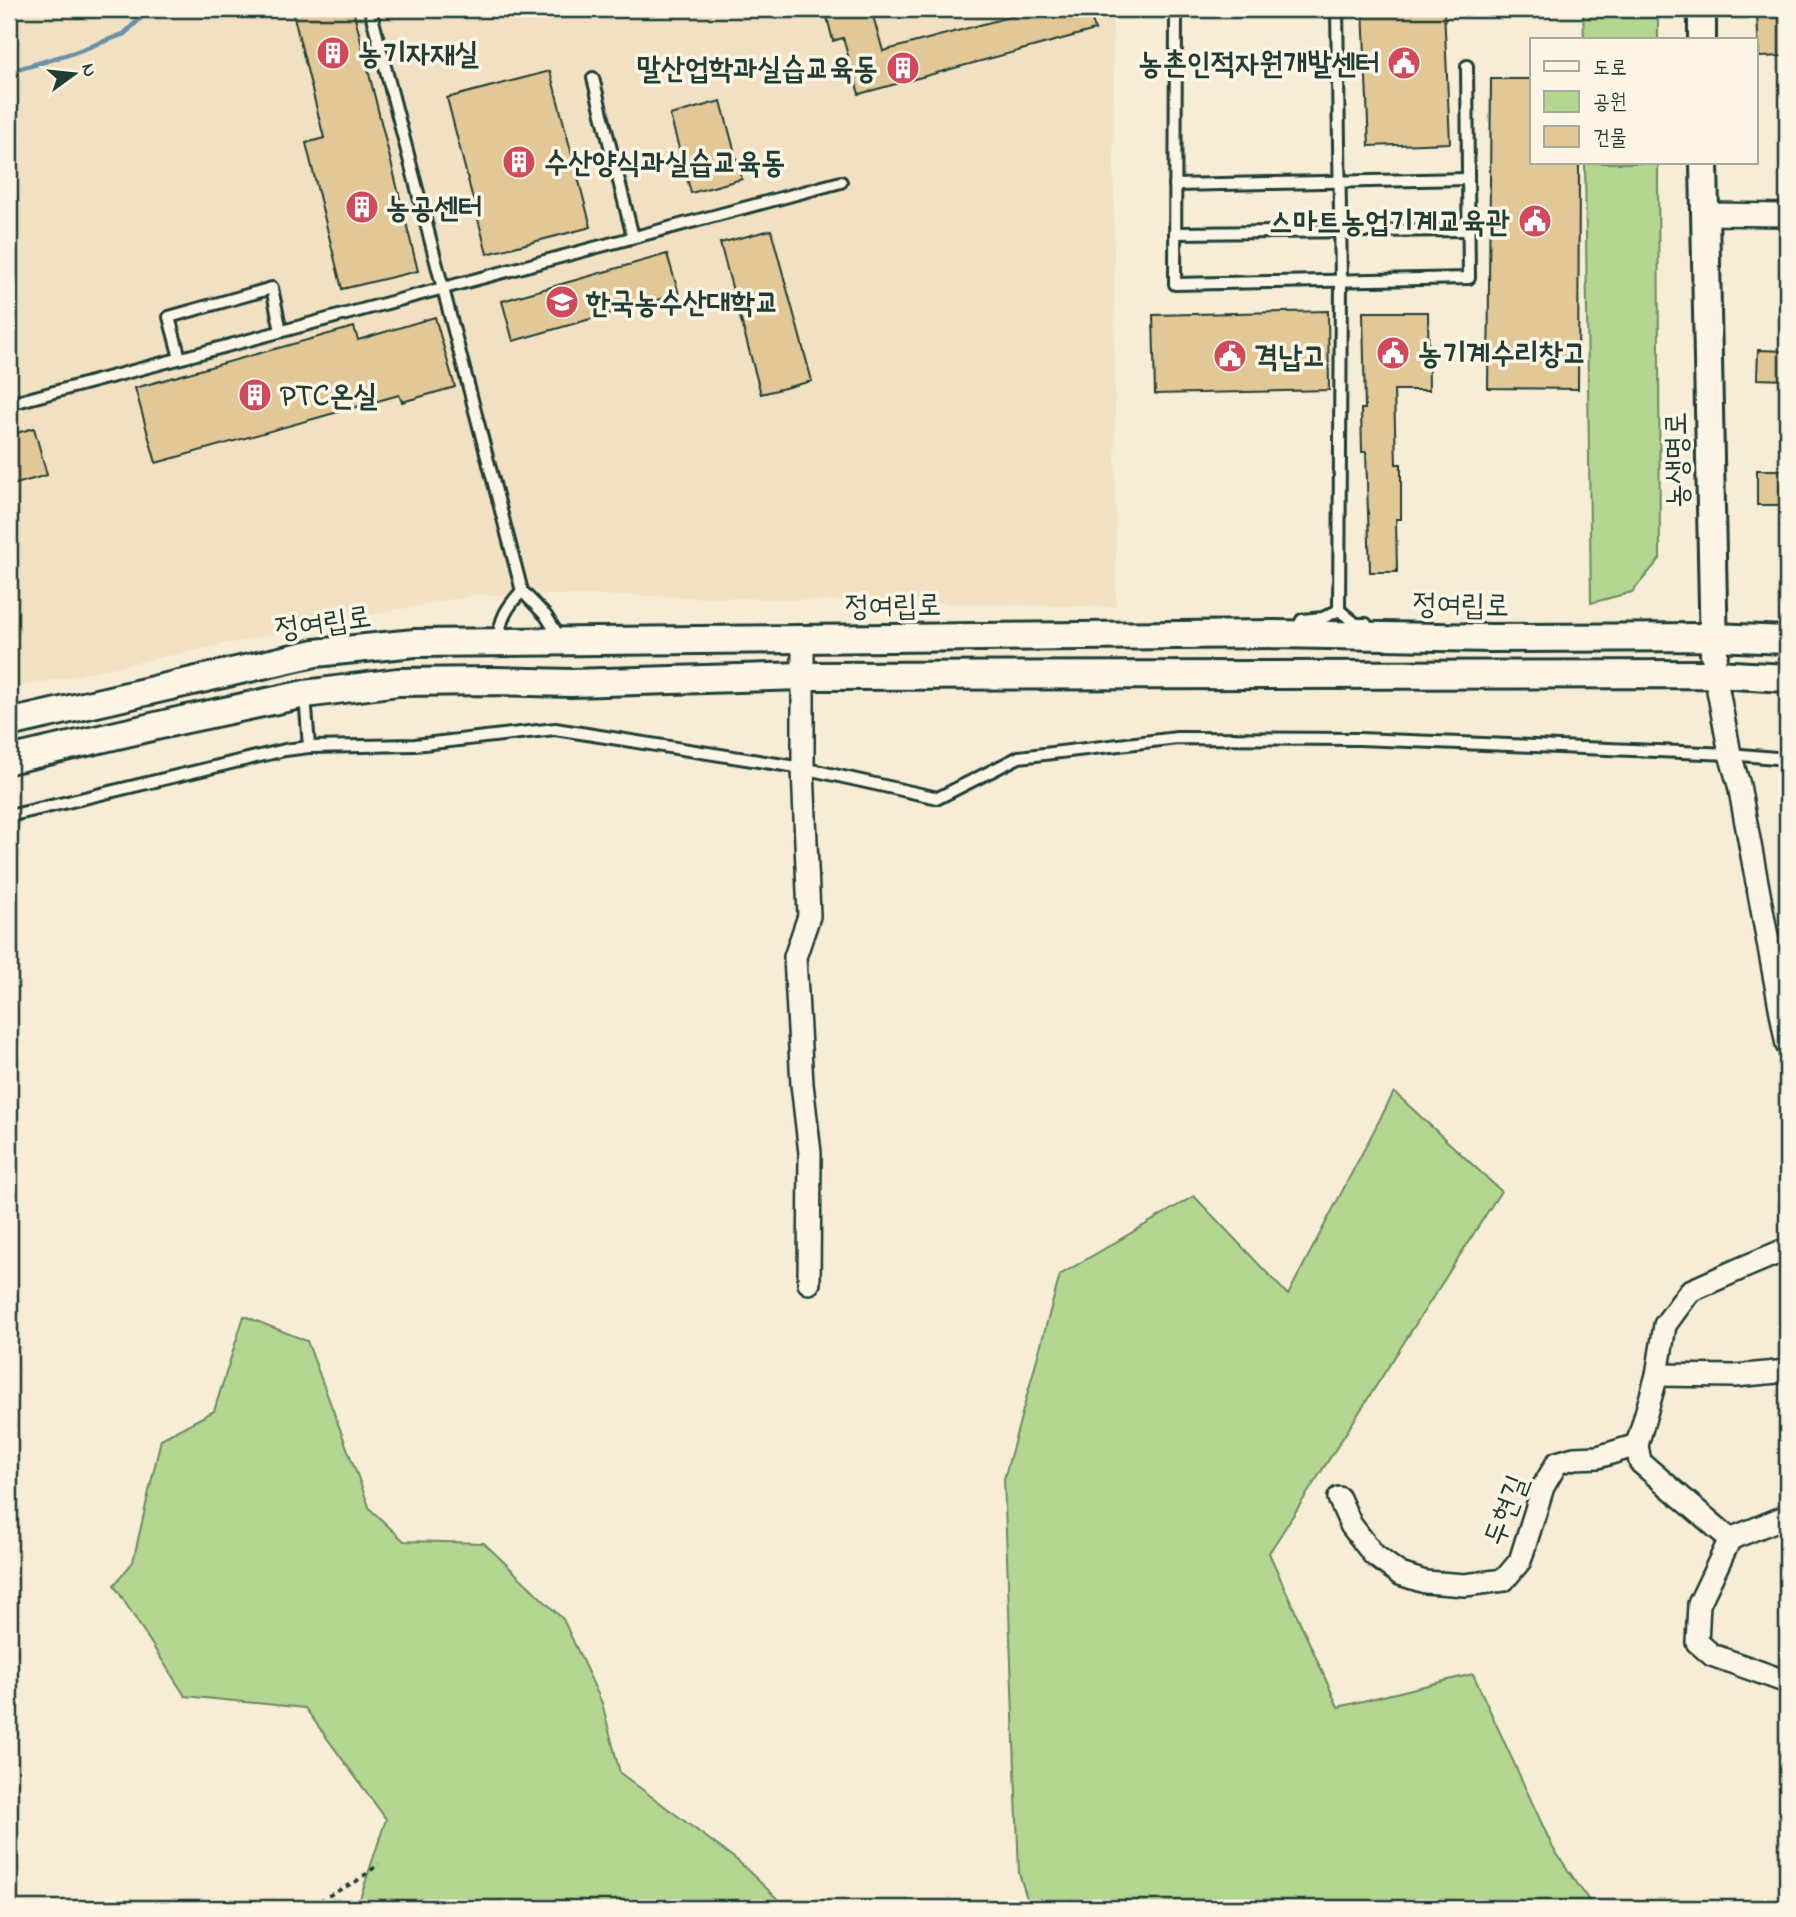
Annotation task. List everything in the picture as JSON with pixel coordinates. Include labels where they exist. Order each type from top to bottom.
[{"type":"street","points":[[1702,9],[1702,38]]},
{"type":"street","name":"농생명로","points":[[1704,164],[1713,637],[1715,674],[1730,754]]},
{"type":"street","points":[[1705,214],[1787,215]]},
{"type":"street","name":"정여립로","points":[[9,723],[315,653],[415,643],[1293,635],[1713,637],[1787,640]]},
{"type":"street","points":[[803,639],[803,768],[808,916],[795,957],[802,1084],[810,1153],[809,1283]]},
{"type":"street","points":[[562,642],[564,683]]},
{"type":"street","points":[[9,760],[305,694],[398,682],[564,683],[803,676],[1715,674],[1787,678]]},
{"type":"street","points":[[1730,754],[1739,785],[1787,1045]]},
{"type":"street","points":[[1730,1539],[1640,1462],[1637,1445],[1657,1375],[1665,1325],[1690,1292],[1787,1249]]},
{"type":"street","points":[[1657,1375],[1735,1376],[1787,1371]]},
{"type":"street","name":"두현길","points":[[1339,1498],[1351,1525],[1374,1555],[1400,1574],[1425,1582],[1465,1585],[1504,1580],[1520,1560],[1543,1487],[1557,1463],[1574,1458],[1598,1457],[1637,1445]]},
{"type":"street","points":[[1787,1516],[1730,1539],[1699,1604],[1697,1642],[1712,1655],[1787,1682]]},
{"type":"lane","points":[[370,9],[522,591],[546,617],[562,642]]},
{"type":"lane","points":[[1175,9],[1175,284],[1469,278],[1467,66]]},
{"type":"lane","points":[[1338,9],[1341,231],[1339,610]]},
{"type":"lane","points":[[593,78],[633,237]]},
{"type":"lane","points":[[1175,185],[1468,179]]},
{"type":"lane","points":[[9,404],[841,182]]},
{"type":"lane","points":[[1175,233],[1468,230]]},
{"type":"lane","points":[[180,358],[169,317],[272,288],[281,331]]},
{"type":"lane","points":[[498,642],[500,623],[522,591]]},
{"type":"lane","points":[[1293,635],[1302,620],[1323,618],[1339,610]]},
{"type":"lane","points":[[1339,610],[1356,624],[1381,625],[1385,636]]},
{"type":"lane","points":[[305,694],[309,747]]},
{"type":"lane","points":[[9,816],[285,750],[415,745],[555,729],[803,768],[938,798],[1019,757],[1177,738],[1359,739],[1787,758]]},
{"type":"path","points":[[301,1908],[357,1881],[379,1864]]},
{"type":"shaded area","name":"한국농수산대학교","points":[[9,9],[1113,9],[1116,607],[594,595],[476,595],[321,624],[9,689]]},
{"type":"green space","points":[[1583,9],[1658,9],[1658,38],[1584,38]]},
{"type":"green space","points":[[1585,164],[1658,164],[1660,559],[1632,592],[1591,603]]},
{"type":"green space","points":[[1394,1092],[1501,1191],[1269,1553],[1338,1707],[1473,1674],[1553,1848],[1594,1908],[1030,1908],[1019,1873],[1004,1479],[1060,1275],[1194,1196],[1288,1295]]},
{"type":"green space","points":[[244,1316],[307,1341],[370,1509],[404,1541],[484,1543],[563,1619],[602,1703],[620,1773],[738,1861],[787,1908],[357,1908],[386,1819],[305,1708],[185,1696],[114,1585],[133,1562],[161,1439],[214,1411]]},
{"type":"building","name":"농공센터","points":[[292,9],[353,9],[418,271],[342,289],[306,143],[324,138]]},
{"type":"building","name":"말산업학과실습교육동","points":[[825,9],[871,9],[883,51],[1039,9],[1089,9],[1095,30],[859,94],[843,38],[833,41]]},
{"type":"building","points":[[1363,9],[1444,9],[1450,143],[1369,146]]},
{"type":"building","points":[[1785,11],[1787,56],[1759,57],[1757,12]]},
{"type":"building","name":"수산양식과실습교육동","points":[[550,71],[591,227],[487,254],[447,98]]},
{"type":"building","points":[[1491,79],[1530,79],[1530,164],[1579,164],[1578,389],[1488,388]]},
{"type":"building","points":[[721,101],[742,179],[691,193],[670,115]]},
{"type":"building","points":[[771,230],[812,381],[761,394],[720,243]]},
{"type":"building","points":[[667,254],[679,294],[513,341],[502,301]]},
{"type":"building","points":[[1328,311],[1329,390],[1155,394],[1153,315]]},
{"type":"building","points":[[1363,312],[1428,312],[1429,390],[1394,390],[1396,464],[1401,464],[1401,519],[1396,519],[1397,572],[1370,572],[1366,452],[1362,452],[1361,409],[1365,409]]},
{"type":"building","name":"PTC온실","points":[[435,317],[455,387],[402,402],[399,395],[156,463],[135,388],[354,327],[358,340]]},
{"type":"building","points":[[1758,350],[1787,351],[1787,380],[1757,379]]},
{"type":"building","points":[[34,428],[47,475],[9,486],[9,435]]},
{"type":"building","points":[[1757,470],[1787,470],[1787,505],[1757,505]]},
{"type":"waterway","points":[[9,72],[124,34],[150,9]]},
{"type":"place","name":"농기자재실","points":[[333,53]]},
{"type":"place","name":"농촌인적자원개발센터","points":[[1404,63]]},
{"type":"place","name":"말산업학과실습교육동","points":[[903,68]]},
{"type":"place","name":"수산양식과실습교육동","points":[[519,162]]},
{"type":"place","name":"농공센터","points":[[362,207]]},
{"type":"place","name":"스마트농업기계교육관","points":[[1535,221]]},
{"type":"place","name":"한국농수산대학교","points":[[562,302]]},
{"type":"place","name":"농기계수리창고","points":[[1393,353]]},
{"type":"place","name":"격납고","points":[[1230,356]]},
{"type":"place","name":"PTC온실","points":[[255,395]]}]
